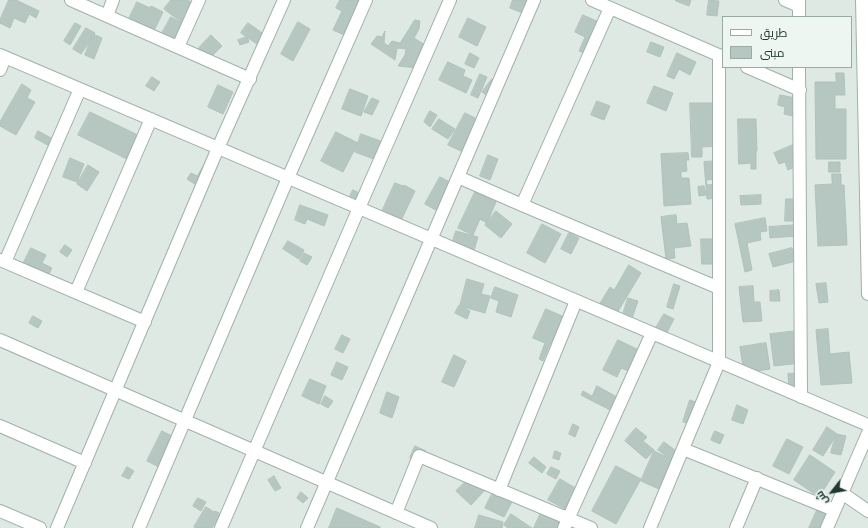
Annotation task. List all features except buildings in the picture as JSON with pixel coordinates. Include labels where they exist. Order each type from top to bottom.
[{"type":"street","points":[[71,0],[250,79]]},
{"type":"street","points":[[107,16],[113,0]]},
{"type":"street","points":[[178,47],[199,0]]},
{"type":"street","points":[[57,528],[218,148],[284,0]]},
{"type":"street","points":[[139,528],[288,178],[366,0]]},
{"type":"street","points":[[221,528],[450,0]]},
{"type":"street","points":[[307,528],[534,0]]},
{"type":"street","points":[[592,0],[721,56],[719,362],[650,528]]},
{"type":"street","points":[[785,0],[799,8]]},
{"type":"street","points":[[862,0],[868,294]]},
{"type":"street","points":[[522,205],[610,8]]},
{"type":"street","points":[[0,70],[3,56],[868,425]]},
{"type":"street","points":[[749,68],[800,90]]},
{"type":"street","points":[[800,68],[801,397]]},
{"type":"street","points":[[80,89],[2,261],[145,322]]},
{"type":"street","points":[[76,292],[151,119]]},
{"type":"street","points":[[458,177],[719,288]]},
{"type":"street","points":[[500,490],[576,301]]},
{"type":"street","points":[[566,523],[652,333]]},
{"type":"street","points":[[0,340],[431,528]]},
{"type":"street","points":[[0,426],[85,463]]},
{"type":"street","points":[[827,528],[868,433]]},
{"type":"street","points":[[683,449],[834,510]]},
{"type":"street","points":[[396,513],[419,456],[500,490],[566,523],[591,528]]},
{"type":"street","points":[[736,528],[757,478]]},
{"type":"street","points":[[842,493],[868,511]]},
{"type":"street","points":[[0,511],[40,528]]}]
